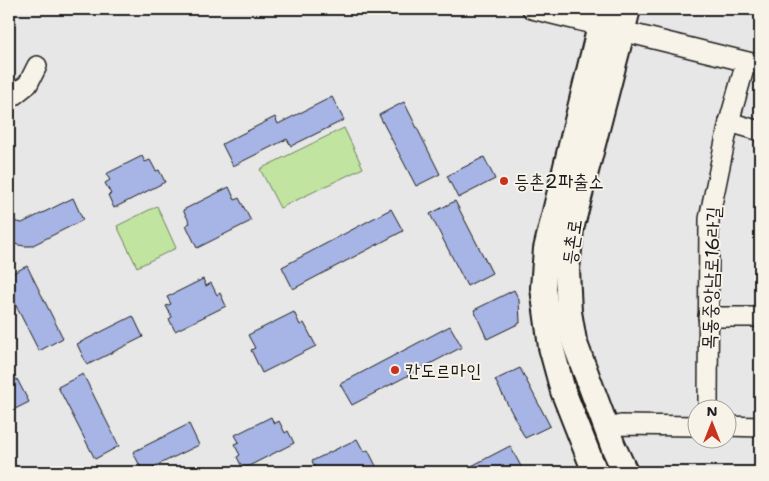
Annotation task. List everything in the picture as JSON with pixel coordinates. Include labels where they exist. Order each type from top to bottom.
[{"type":"main road","name":"등촌로","points":[[595,472],[563,391],[551,347],[543,288],[546,250],[609,22],[628,9]]},
{"type":"main road","name":"등촌로","points":[[609,22],[572,229],[567,270],[569,312],[574,341],[625,472]]},
{"type":"street","points":[[532,9],[609,22],[753,63]]},
{"type":"street","name":"목동중앙남로16라길","points":[[708,398],[709,219],[729,122],[753,63]]},
{"type":"street","points":[[9,99],[28,84],[37,66]]},
{"type":"street","points":[[729,122],[760,131]]},
{"type":"street","points":[[708,317],[760,318]]},
{"type":"street","points":[[607,429],[621,425],[686,426]]},
{"type":"street","points":[[736,426],[760,426]]},
{"type":"green space","points":[[344,128],[363,168],[280,208],[260,169]]},
{"type":"green space","points":[[157,206],[176,248],[137,267],[117,226]]},
{"type":"building","points":[[332,97],[344,120],[291,146],[287,139],[233,166],[222,144],[275,117],[278,124]]},
{"type":"building","points":[[404,102],[440,174],[416,186],[379,115]]},
{"type":"building","points":[[142,156],[145,162],[150,160],[156,171],[159,170],[165,182],[114,208],[108,195],[111,194],[105,183],[110,180],[106,174]]},
{"type":"building","points":[[484,157],[495,179],[458,198],[447,176]]},
{"type":"building","points":[[229,187],[235,200],[239,198],[251,221],[197,248],[186,225],[190,223],[183,210]]},
{"type":"building","points":[[73,198],[83,220],[31,246],[9,243],[9,220],[22,223]]},
{"type":"building","points":[[455,201],[492,273],[467,286],[430,214]]},
{"type":"building","points":[[391,209],[403,231],[293,289],[282,267]]},
{"type":"building","points":[[27,266],[63,338],[39,351],[9,292],[9,275]]},
{"type":"building","points":[[203,279],[206,286],[211,283],[217,295],[220,293],[226,306],[175,331],[169,319],[172,317],[166,306],[171,304],[167,297]]},
{"type":"building","points":[[514,290],[519,300],[520,323],[487,339],[474,310]]},
{"type":"building","points":[[294,312],[300,325],[304,323],[316,346],[262,373],[251,350],[255,348],[248,335]]},
{"type":"building","points":[[133,316],[143,337],[87,365],[77,344]]},
{"type":"building","points":[[450,326],[462,347],[352,405],[340,384]]},
{"type":"building","points":[[520,368],[550,426],[525,438],[495,380]]},
{"type":"building","points":[[83,374],[119,446],[95,459],[58,387]]},
{"type":"building","points":[[17,379],[29,402],[9,412],[9,383]]},
{"type":"building","points":[[271,417],[274,424],[279,421],[285,433],[288,431],[294,443],[243,469],[237,457],[240,455],[234,444],[239,442],[235,435]]},
{"type":"building","points":[[189,424],[199,445],[143,472],[133,452]]},
{"type":"building","points":[[357,439],[364,452],[368,450],[379,472],[317,472],[312,461]]},
{"type":"building","points":[[510,446],[524,472],[460,472]]},
{"type":"place","name":"등촌2파출소","points":[[504,181]]},
{"type":"place","name":"칸도르마인","points":[[395,370]]}]
